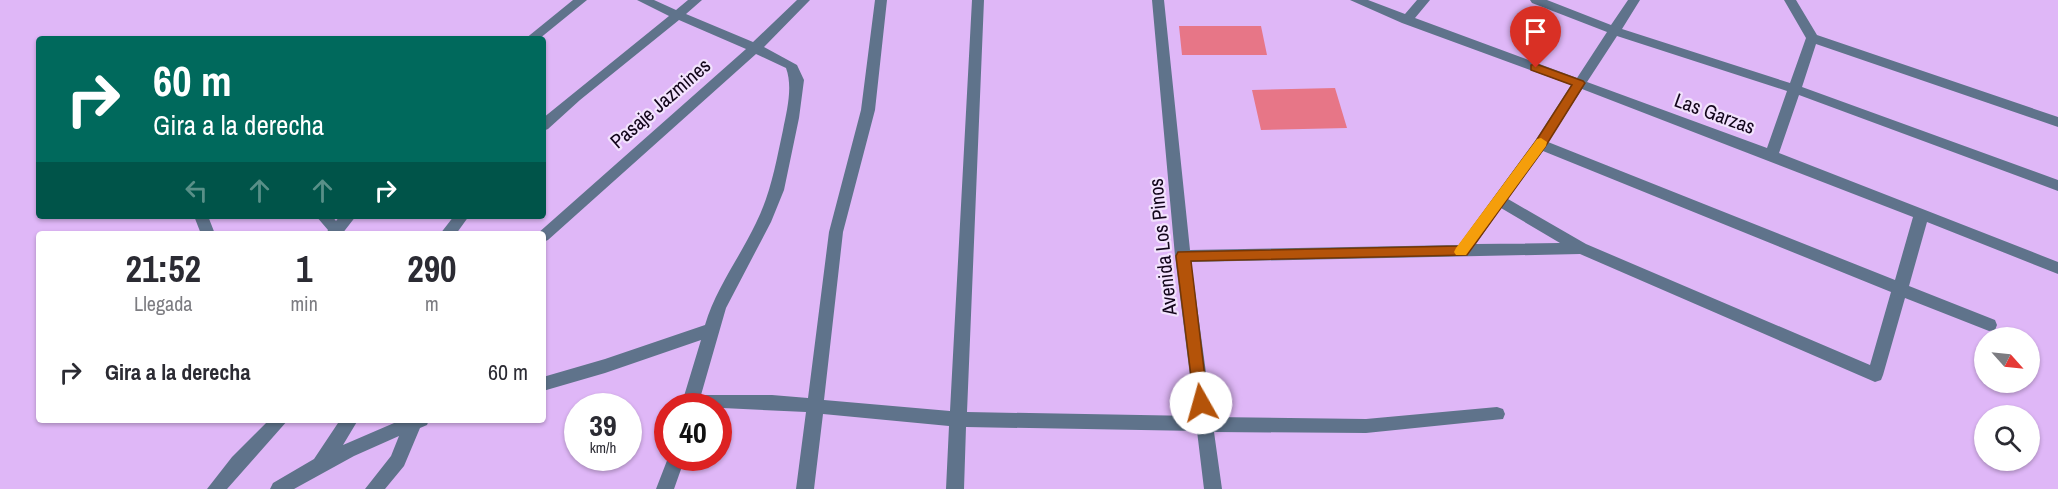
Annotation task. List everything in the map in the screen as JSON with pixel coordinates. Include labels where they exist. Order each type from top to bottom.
[{"type":"street","points":[[535,36],[581,0]]},
{"type":"street","points":[[644,0],[756,47],[791,65],[797,80],[792,118],[777,189],[764,222],[718,308],[693,393]]},
{"type":"street","points":[[546,123],[591,84],[696,0]]},
{"type":"street","name":"Pasaje Jazmines","points":[[546,233],[756,47],[804,0]]},
{"type":"street","points":[[805,489],[836,232],[868,110],[880,0]]},
{"type":"street","points":[[955,489],[978,0]]},
{"type":"street","name":"Avenida Los Pinos","points":[[1158,0],[1183,256],[1213,489]]},
{"type":"street","name":"Las Garzas","points":[[1356,0],[1771,155],[2058,268]]},
{"type":"street","points":[[1406,20],[1424,0]]},
{"type":"street","points":[[1536,0],[1613,30],[1795,89],[2058,186]]},
{"type":"street","points":[[1462,252],[1540,144],[1634,0]]},
{"type":"street","points":[[1790,0],[1812,38],[2058,122]]},
{"type":"street","points":[[1771,155],[1812,38]]},
{"type":"street","points":[[1540,144],[1989,325]]},
{"type":"street","points":[[1499,201],[1581,248],[1875,375],[1922,213]]},
{"type":"street","points":[[335,231],[346,219]]},
{"type":"street","points":[[450,231],[460,219]]},
{"type":"street","points":[[1183,256],[1581,248]]},
{"type":"street","points":[[546,383],[712,329]]},
{"type":"street","points":[[732,404],[816,405],[958,419],[1203,424],[1366,426],[1497,414]]},
{"type":"street","points":[[216,489],[238,462],[277,423]]},
{"type":"street","points":[[322,461],[348,423]]},
{"type":"street","points":[[279,489],[322,461],[358,444],[414,423]]},
{"type":"street","points":[[374,489],[398,461],[417,423]]},
{"type":"street","points":[[665,489],[671,471]]},
{"type":"shaded area","points":[[1179,26],[1261,26],[1267,55],[1182,55]]},
{"type":"shaded area","points":[[1335,88],[1347,128],[1261,130],[1252,90]]},
{"type":"slow traffic","points":[[1461,252],[1541,142]]},
{"type":"route","points":[[1201,403],[1183,256],[1462,252],[1540,144],[1579,83],[1536,68]]}]
